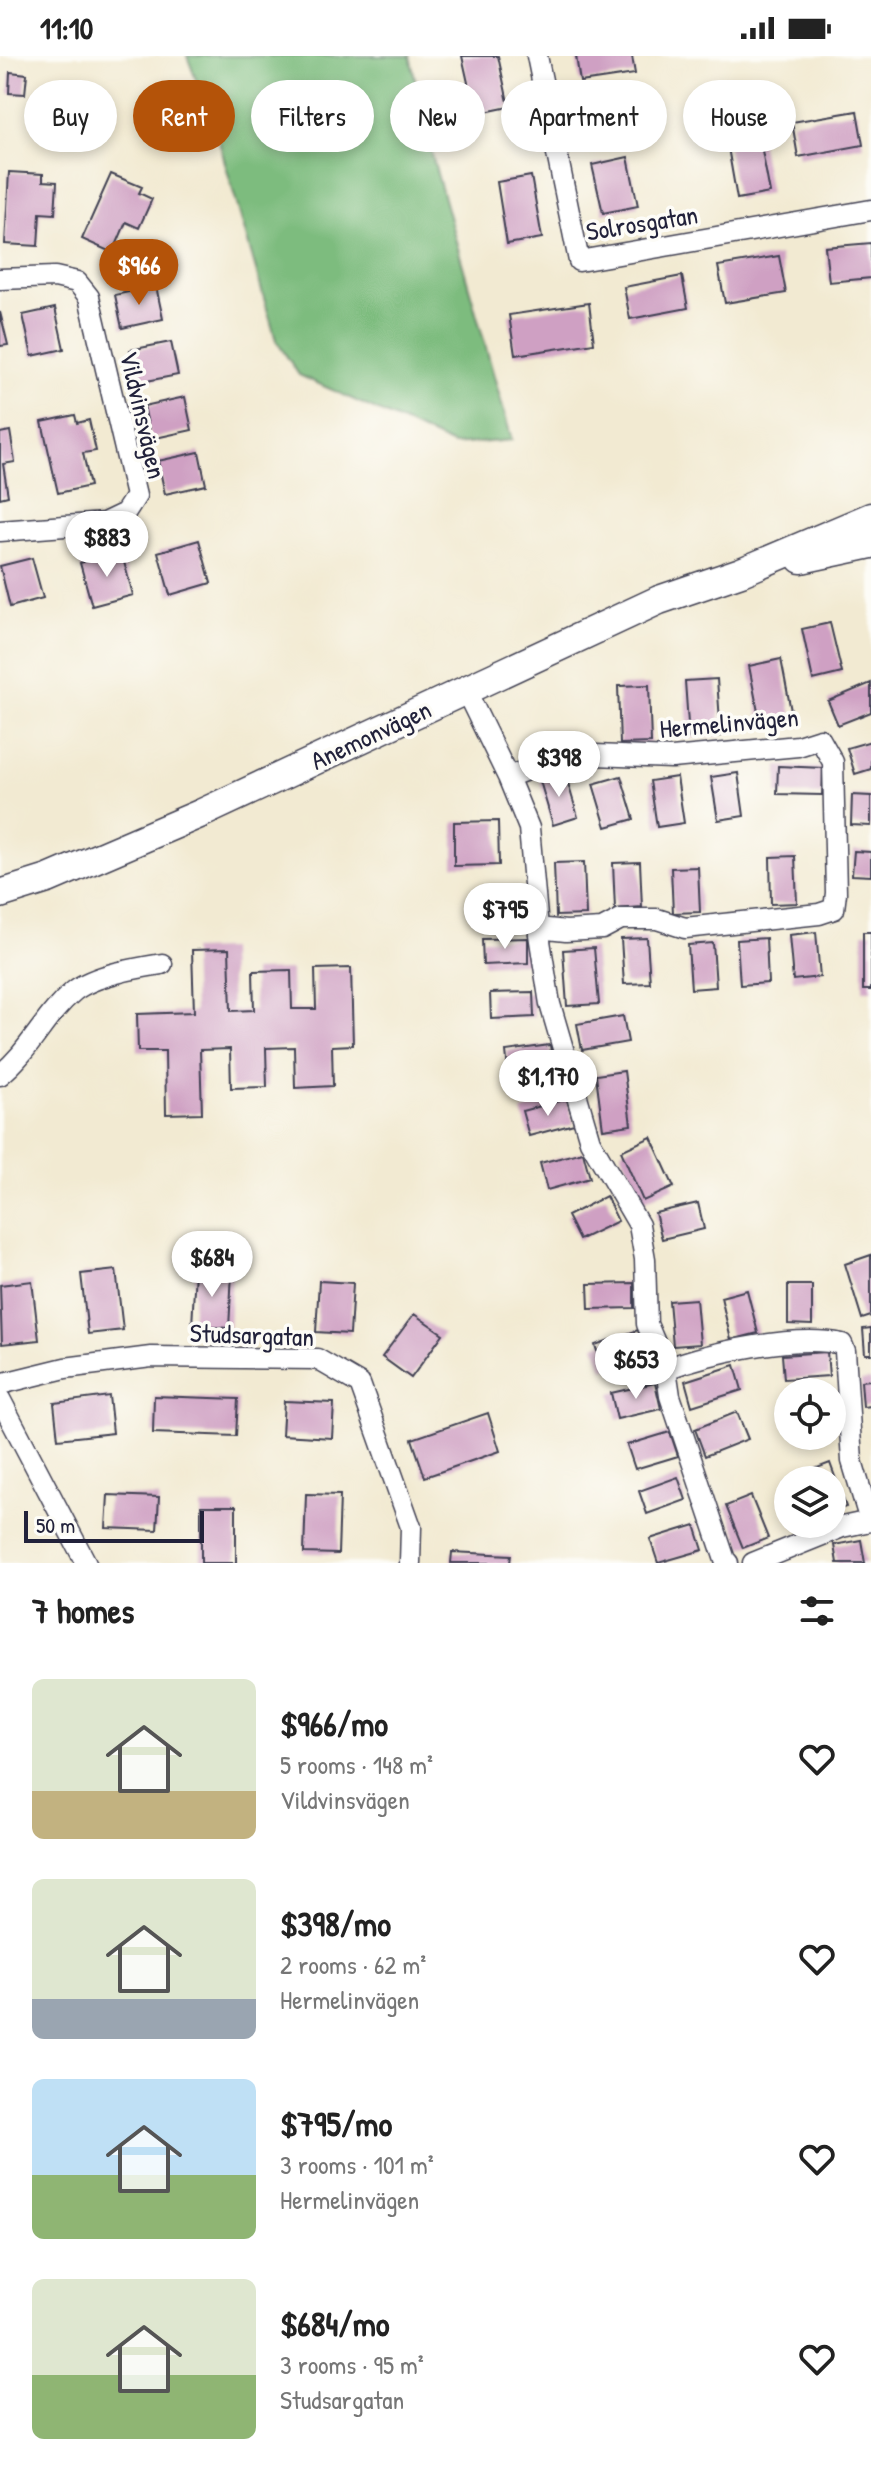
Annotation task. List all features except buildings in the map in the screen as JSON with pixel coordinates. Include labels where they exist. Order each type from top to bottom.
[{"type":"street","name":"Solrosgatan","points":[[537,56],[579,261],[871,210]]},
{"type":"street","name":"Vildvinsvägen","points":[[0,279],[55,277],[77,282],[89,297],[136,496],[125,513],[104,523],[0,531]]},
{"type":"street","name":"Anemonvägen","points":[[0,894],[48,879],[188,819],[659,600],[741,572],[871,517]]},
{"type":"street","name":"Anemonvägen","points":[[741,572],[871,544]]},
{"type":"street","points":[[466,691],[529,828],[538,928],[550,1004],[590,1141],[639,1225],[645,1259],[647,1324],[666,1369],[670,1396],[728,1563]]},
{"type":"street","name":"Hermelinvägen","points":[[508,777],[569,754],[672,758],[798,746],[820,739],[833,762],[834,909],[819,914],[685,928],[657,919],[621,919],[602,929],[566,931],[538,928]]},
{"type":"street","points":[[0,1075],[24,1053],[49,1018],[76,989],[121,971],[162,964]]},
{"type":"street","points":[[666,1369],[710,1355],[783,1343],[827,1341],[842,1344],[852,1461],[870,1521],[842,1527],[753,1563]]},
{"type":"street","name":"Studsargatan","points":[[0,1384],[65,1368],[151,1357],[317,1359],[360,1384],[411,1527],[410,1563]]},
{"type":"street","points":[[0,1399],[86,1563]]},
{"type":"green space","points":[[187,56],[410,56],[415,80],[390,80],[390,152],[432,152],[512,440],[453,445],[299,375],[276,340],[222,152],[235,152],[235,80],[196,80]]}]
